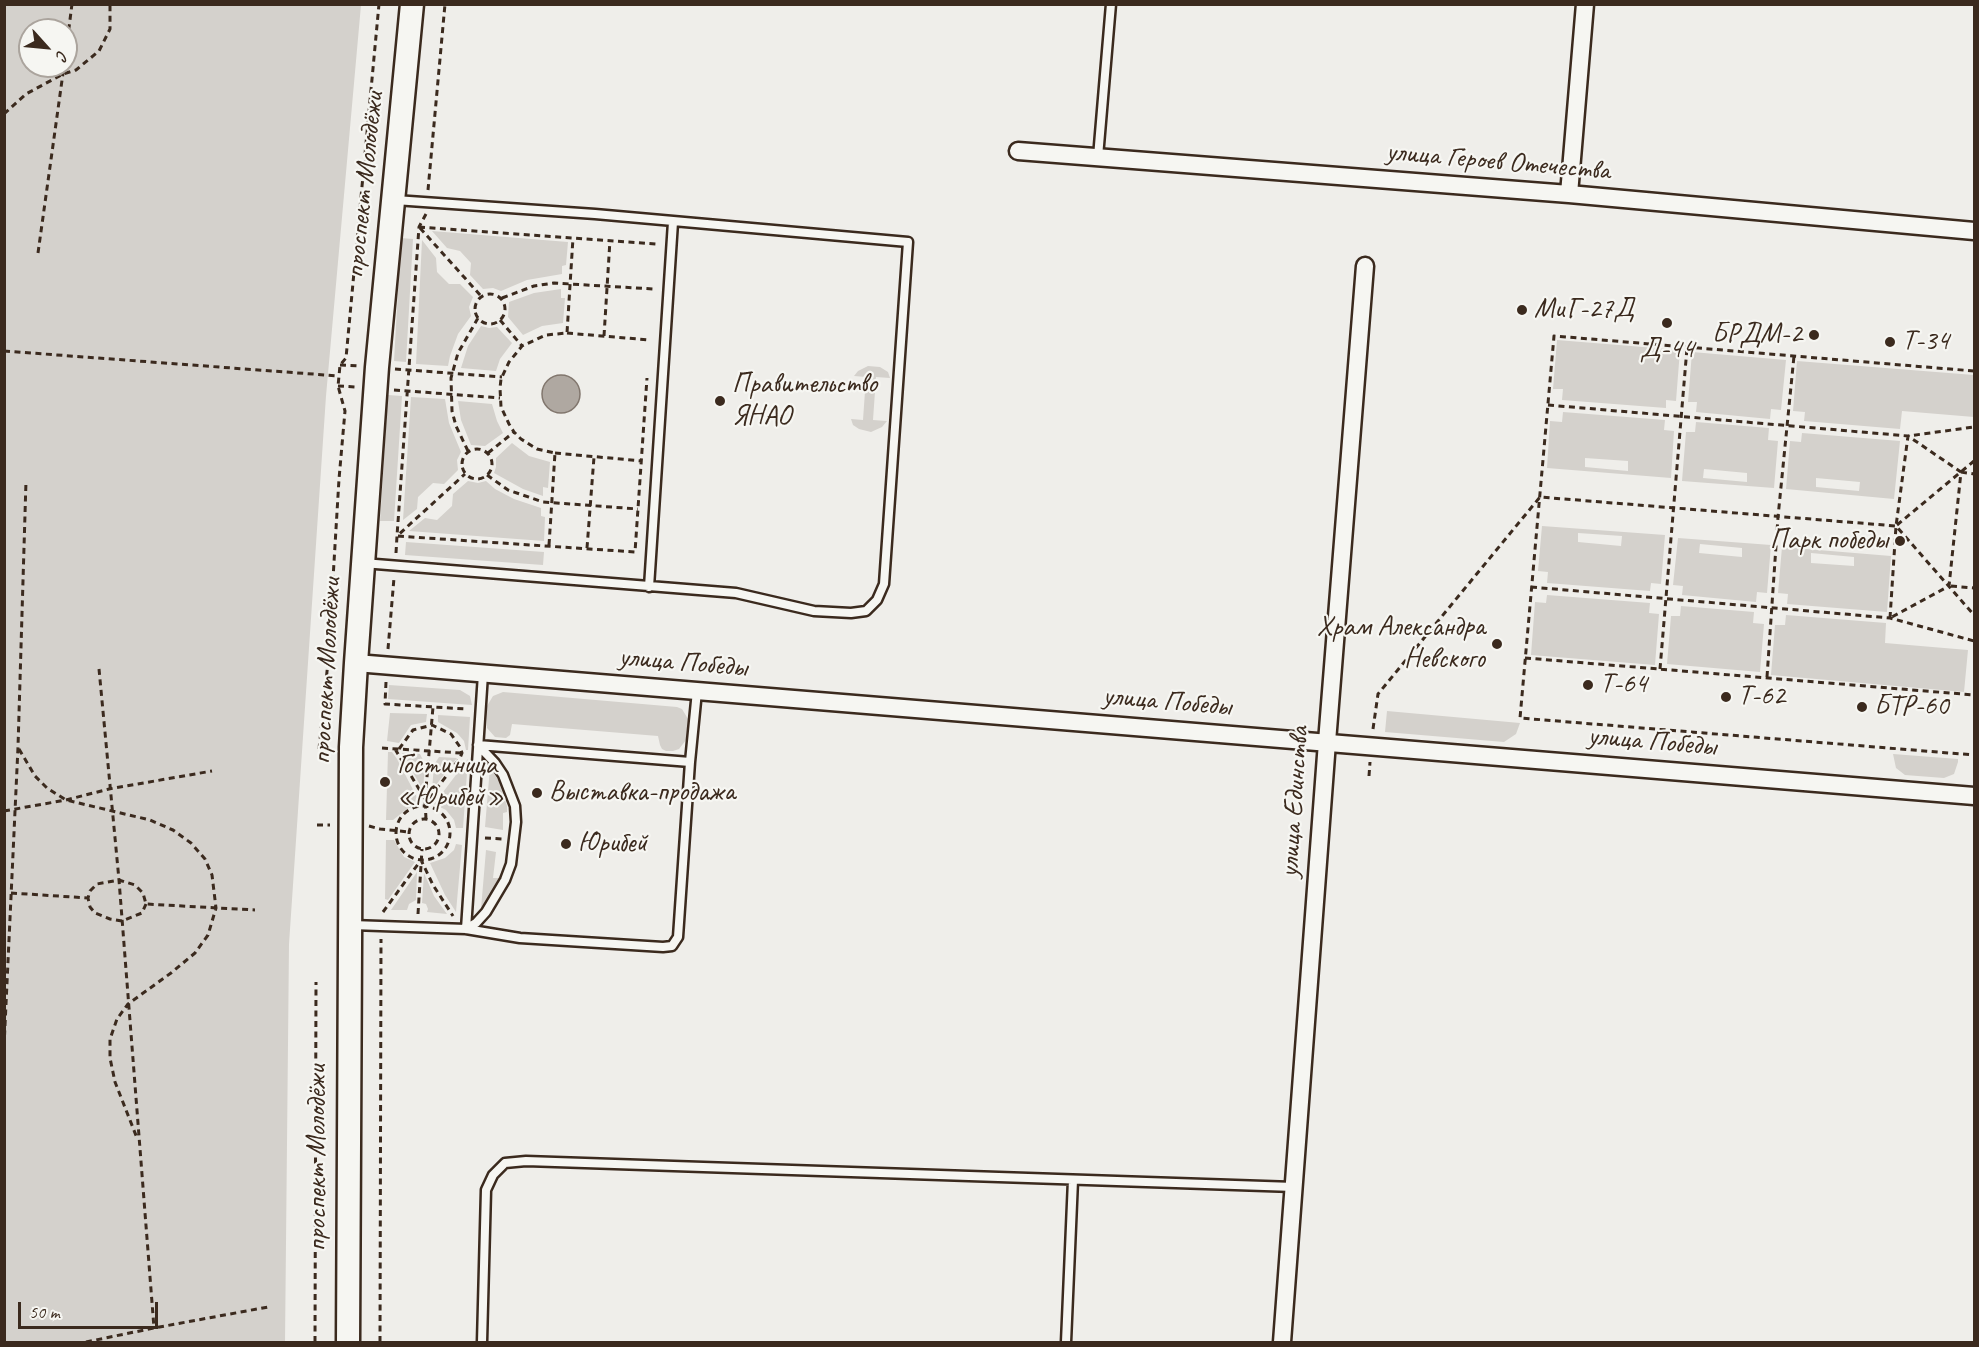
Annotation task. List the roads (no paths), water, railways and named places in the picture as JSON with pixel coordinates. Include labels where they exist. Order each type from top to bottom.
[{"type":"street","name":"проспект Молодёжи","points":[[348,1342],[351,747],[377,367],[412,4]]},
{"type":"street","points":[[1569,194],[1585,4]]},
{"type":"street","name":"улица Героев Отечества","points":[[1018,151],[1569,194],[1974,231]]},
{"type":"street","name":"улица Единства","points":[[1282,1342],[1365,266]]},
{"type":"street","name":"улица Победы","points":[[356,663],[1974,796]]},
{"type":"lane","points":[[1098,158],[1111,4]]},
{"type":"lane","points":[[363,562],[736,593],[814,611],[850,614],[866,611],[877,600],[884,584],[908,242],[595,214],[394,200]]},
{"type":"lane","points":[[649,587],[673,222]]},
{"type":"lane","points":[[466,929],[483,674]]},
{"type":"lane","points":[[349,924],[466,929],[520,938],[672,946],[678,937],[697,691]]},
{"type":"lane","points":[[466,929],[476,923],[486,912],[505,880],[511,864],[516,822],[515,806],[503,775],[478,745]]},
{"type":"lane","points":[[478,745],[690,762]]},
{"type":"lane","points":[[482,1342],[486,1190],[493,1174],[505,1163],[526,1161],[1294,1187]]},
{"type":"lane","points":[[1065,1342],[1073,1180]]},
{"type":"place","name":"МиГ-27Д","points":[[1522,310]]},
{"type":"place","name":"Д-44","points":[[1667,323]]},
{"type":"place","name":"БРДМ-2","points":[[1814,335]]},
{"type":"place","name":"Т-34","points":[[1890,342]]},
{"type":"place","name":"Правительство ЯНАО","points":[[720,401]]},
{"type":"place","name":"Парк победы","points":[[1900,541]]},
{"type":"place","name":"Храм Александра Невского","points":[[1497,644]]},
{"type":"place","name":"Т-64","points":[[1588,685]]},
{"type":"place","name":"Т-62","points":[[1726,697]]},
{"type":"place","name":"БТР-60","points":[[1862,707]]},
{"type":"place","name":"Гостиница «Юрибей»","points":[[385,782]]},
{"type":"place","name":"Выставка-продажа","points":[[537,793]]},
{"type":"place","name":"Юрибей","points":[[566,844]]}]
